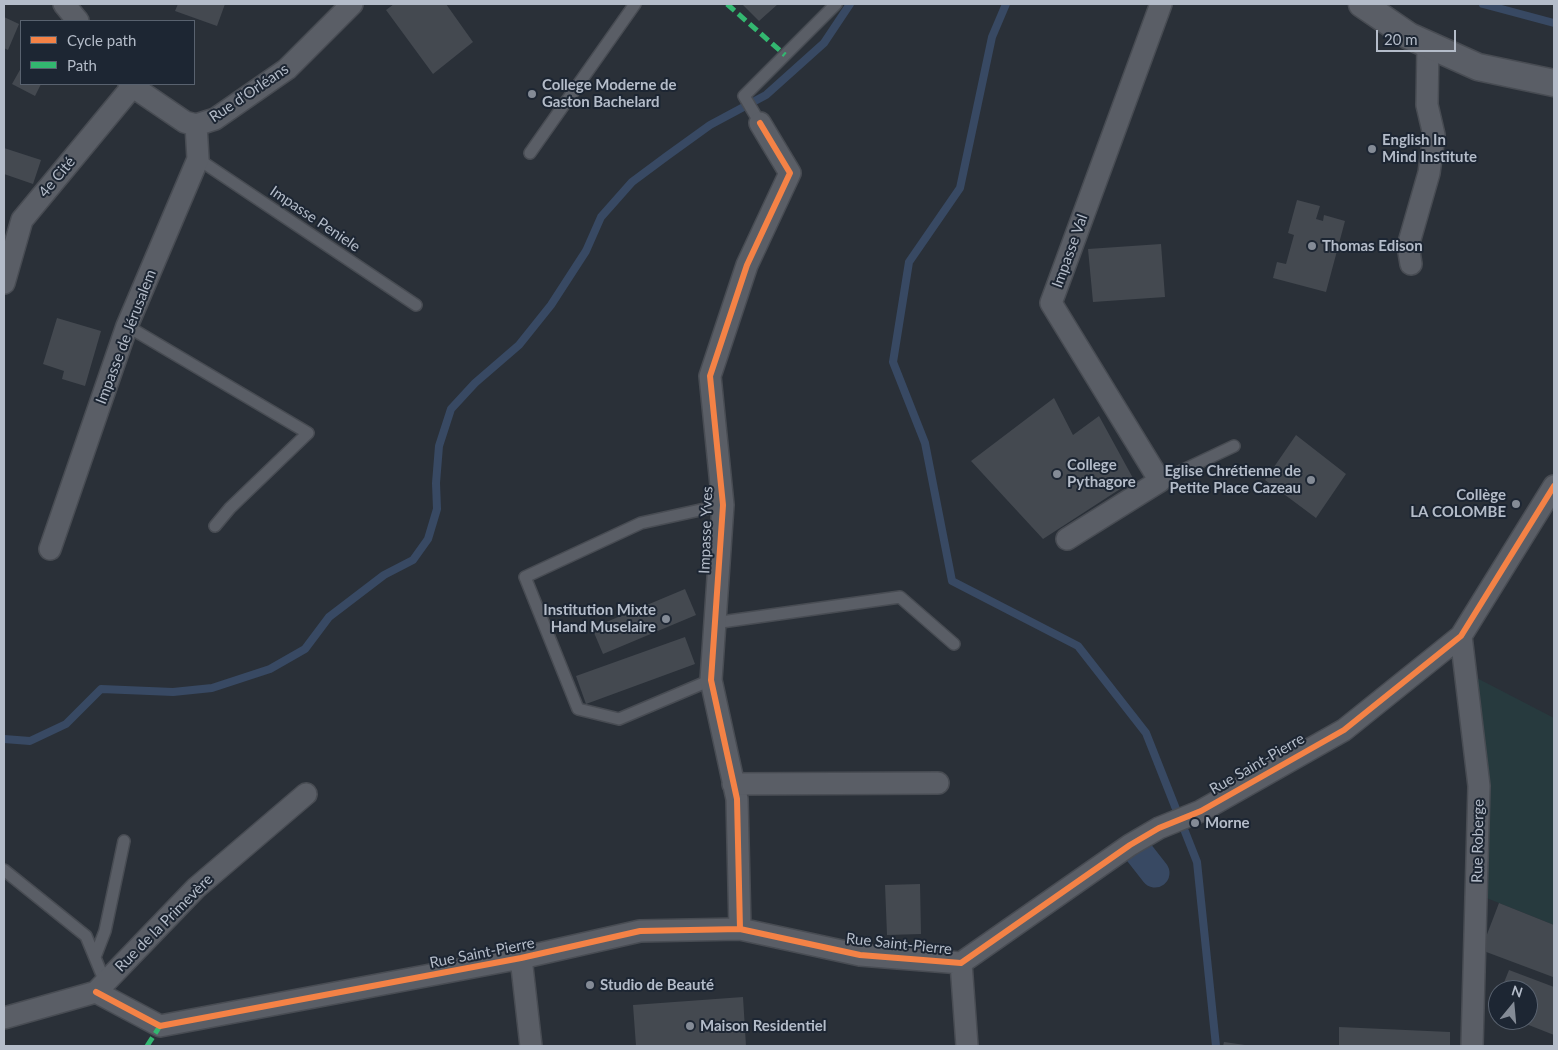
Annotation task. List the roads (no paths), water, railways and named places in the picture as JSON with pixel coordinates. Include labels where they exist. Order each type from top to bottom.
[{"type":"street","points":[[64,4],[77,20]]},
{"type":"street","name":"Rue d'Orléans","points":[[131,85],[185,122],[196,125],[214,119],[286,69],[352,4]]},
{"type":"street","name":"Impasse Val","points":[[1160,481],[1051,303],[1161,4]]},
{"type":"street","points":[[1362,4],[1409,36],[1478,67],[1554,83]]},
{"type":"street","points":[[1411,264],[1408,246],[1429,173],[1434,135],[1427,105],[1428,44]]},
{"type":"street","name":"4e Cité","points":[[4,283],[13,217],[131,85]]},
{"type":"street","name":"Impasse Yves","points":[[740,930],[737,799],[710,680],[723,505],[710,376],[747,265],[790,172],[760,123]]},
{"type":"street","name":"Impasse de Jérusalem","points":[[50,550],[127,326],[198,159],[196,125]]},
{"type":"street","points":[[1067,539],[1160,481]]},
{"type":"street","name":"Rue Saint-Pierre","points":[[101,987],[160,1026],[522,958],[640,931],[740,930],[860,955],[960,963],[1130,845],[1159,828],[1201,811],[1344,730],[1461,636],[1554,486]]},
{"type":"street","name":"Rue Roberge","points":[[1461,636],[1479,786],[1472,1046]]},
{"type":"street","points":[[734,784],[938,783]]},
{"type":"street","name":"Rue de la Primevère","points":[[101,987],[196,888],[306,794]]},
{"type":"street","points":[[522,958],[531,1046]]},
{"type":"street","points":[[960,963],[967,1046]]},
{"type":"street","points":[[4,1018],[101,987]]},
{"type":"lane","points":[[530,153],[635,4]]},
{"type":"lane","points":[[760,123],[744,96],[836,4]]},
{"type":"lane","name":"Impasse Peniele","points":[[198,159],[416,305]]},
{"type":"lane","points":[[127,326],[308,434],[230,508],[215,526]]},
{"type":"lane","points":[[1160,481],[1234,446]]},
{"type":"lane","points":[[710,680],[619,719],[578,709],[524,578],[641,523],[723,505]]},
{"type":"lane","points":[[714,623],[900,597],[954,644]]},
{"type":"lane","points":[[95,957],[105,931],[124,841]]},
{"type":"lane","points":[[4,870],[86,936],[95,957],[101,987]]},
{"type":"waterway","points":[[4,739],[30,741],[66,724],[101,689],[173,692],[212,688],[270,669],[305,649],[329,617],[384,575],[413,560],[428,539],[437,509],[436,483],[439,446],[451,409],[475,383],[519,345],[551,305],[586,251],[601,217],[632,182],[667,156],[710,125],[766,95],[824,43],[850,4]]},
{"type":"waterway","points":[[1006,4],[992,37],[960,188],[909,262],[893,362],[925,443],[952,581],[1078,646],[1146,733],[1197,862],[1216,1046]]},
{"type":"waterway","points":[[1483,4],[1554,23]]},
{"type":"waterway","points":[[1137,850],[1155,873]]},
{"type":"place","name":"College Moderne de Gaston Bachelard","points":[[532,94]]},
{"type":"place","name":"English In Mind Institute","points":[[1372,149]]},
{"type":"place","name":"Thomas Edison","points":[[1312,246]]},
{"type":"place","name":"College Pythagore","points":[[1057,474]]},
{"type":"place","name":"Eglise Chrétienne de Petite Place Cazeau","points":[[1311,480]]},
{"type":"place","name":"Collège LA COLOMBE","points":[[1516,504]]},
{"type":"place","name":"Institution Mixte Hand Muselaire","points":[[666,619]]},
{"type":"place","name":"Morne","points":[[1195,823]]},
{"type":"place","name":"Studio de Beauté","points":[[590,985]]},
{"type":"place","name":"Maison Residentiel","points":[[690,1026]]}]
